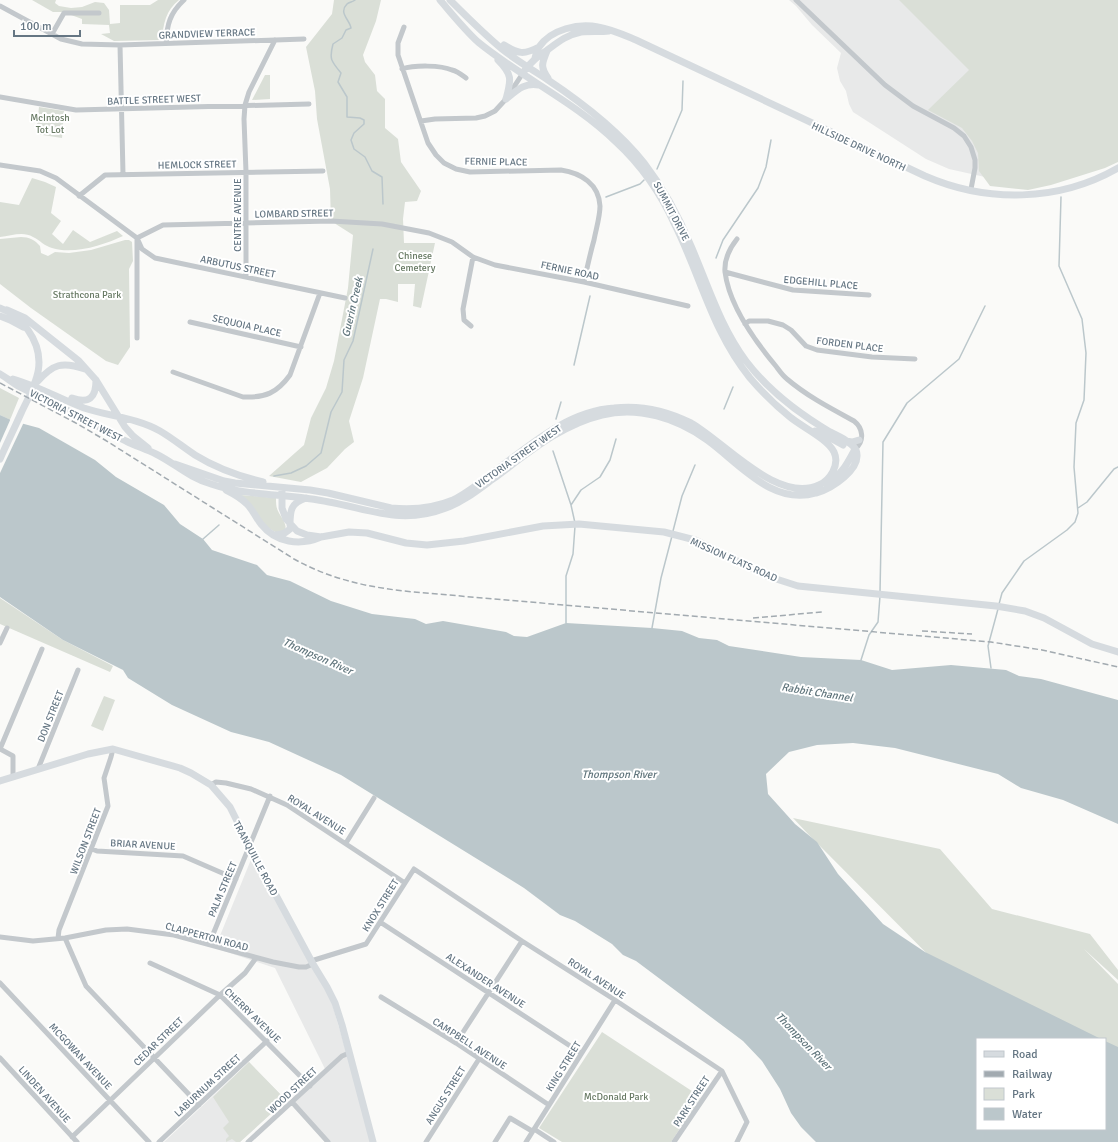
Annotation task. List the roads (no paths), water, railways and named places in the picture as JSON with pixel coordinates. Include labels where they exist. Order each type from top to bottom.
[{"type":"main road","name":"SUMMIT DRIVE","points":[[440,0],[456,19],[479,42],[597,125],[617,142],[648,177],[676,225],[709,309],[728,348],[763,393],[780,409],[807,428]]},
{"type":"main road","name":"SUMMIT DRIVE","points":[[450,0],[503,49],[602,119],[640,158],[668,198],[681,223],[722,322],[734,344],[754,372],[785,401],[855,449]]},
{"type":"main road","name":"HILLSIDE DRIVE NORTH","points":[[522,73],[535,58],[539,47],[554,34],[570,28],[591,26],[636,40],[947,185],[973,192],[998,195],[1034,195],[1064,190],[1091,181],[1118,168]]},
{"type":"main road","name":"HILLSIDE DRIVE NORTH","points":[[535,58],[557,42],[571,35],[582,32],[598,33],[610,31]]},
{"type":"main road","points":[[488,36],[516,52],[526,53],[539,47]]},
{"type":"main road","points":[[479,42],[506,68],[510,75],[511,81],[506,99]]},
{"type":"main road","points":[[547,50],[542,66],[544,72],[552,83]]},
{"type":"main road","points":[[506,99],[526,85],[533,84],[541,86]]},
{"type":"main road","points":[[0,459],[35,385],[39,370],[38,349],[35,340],[26,330],[2,310]]},
{"type":"main road","name":"VICTORIA STREET WEST","points":[[2,310],[24,318],[79,361],[96,380],[125,427],[133,436],[154,453]]},
{"type":"main road","points":[[0,316],[10,320],[26,330]]},
{"type":"main road","points":[[35,385],[50,369],[62,364],[70,364],[85,369]]},
{"type":"main road","points":[[3,376],[24,382],[82,407],[159,430],[195,455],[228,472],[282,487],[282,508],[291,526]]},
{"type":"main road","name":"VICTORIA STREET WEST","points":[[3,376],[24,389],[125,441],[154,453],[173,464],[181,471],[219,487],[244,492],[309,498],[391,516],[413,516],[435,512],[455,505],[563,430],[587,419],[622,412],[654,415],[679,423],[706,439],[760,482],[778,491],[793,495],[809,495],[817,493],[838,482],[849,473],[855,462],[857,455],[855,449]]},
{"type":"main road","points":[[47,392],[84,401],[91,398],[95,393],[96,380]]},
{"type":"main road","name":"VICTORIA STREET WEST","points":[[173,464],[184,466],[195,472],[224,481],[328,492],[392,508],[413,509],[434,506],[453,500],[561,425],[595,411],[622,407],[655,410],[693,424],[755,470],[779,484],[801,488],[815,487],[822,484]]},
{"type":"main road","points":[[807,428],[855,449],[837,476],[822,484]]},
{"type":"main road","points":[[807,428],[830,446],[834,452],[836,464],[832,474],[822,484]]},
{"type":"main road","points":[[845,441],[852,442],[860,437]]},
{"type":"main road","points":[[219,487],[247,503],[262,525],[283,540],[297,543],[312,541],[321,537]]},
{"type":"main road","points":[[274,535],[285,534],[291,526],[290,516],[294,505],[300,500],[309,498]]},
{"type":"main road","name":"MISSION FLATS ROAD","points":[[291,526],[307,535],[321,537],[349,532],[367,533],[406,543],[427,545],[464,541],[543,526],[579,524],[664,532],[695,540],[767,576],[798,586],[996,606],[1025,611],[1044,618],[1092,644],[1118,652]]},
{"type":"main road","name":"TRANQUILLE ROAD","points":[[0,780],[88,754],[113,749],[180,768],[211,785],[230,807],[250,847],[335,1003],[350,1053],[373,1142]]},
{"type":"street","points":[[166,43],[166,31],[170,17],[184,0]]},
{"type":"street","points":[[796,0],[884,85],[913,106],[954,128],[964,136],[971,147],[975,160],[971,189]]},
{"type":"street","name":"GRANDVIEW TERRACE","points":[[1,8],[61,39],[74,43],[120,45],[304,39]]},
{"type":"street","points":[[52,34],[64,13],[99,13]]},
{"type":"street","name":"FERNIE PLACE","points":[[404,27],[398,43],[398,55],[402,69],[428,143],[436,155],[444,163],[470,172],[573,171],[583,176],[591,184],[596,192],[600,207],[584,282]]},
{"type":"street","name":"CENTRE AVENUE","points":[[246,277],[245,106],[249,92],[275,40]]},
{"type":"street","points":[[120,45],[123,174]]},
{"type":"street","points":[[402,69],[409,67],[440,67],[452,69],[466,78]]},
{"type":"street","points":[[421,121],[435,118],[476,118],[485,116],[495,111],[506,99],[522,73]]},
{"type":"street","name":"BATTLE STREET WEST","points":[[0,97],[76,110],[309,104]]},
{"type":"street","name":"ARBUTUS STREET","points":[[0,165],[40,171],[56,178],[137,238],[142,249],[155,258],[345,298]]},
{"type":"street","name":"HEMLOCK STREET","points":[[80,196],[105,175],[323,171]]},
{"type":"street","points":[[947,185],[991,192],[998,195]]},
{"type":"street","name":"LOMBARD STREET","points":[[137,238],[163,224],[331,221],[382,224],[429,233],[452,242]]},
{"type":"street","points":[[137,238],[137,338]]},
{"type":"street","points":[[737,239],[729,249],[725,272],[730,289],[745,324],[759,347],[785,378],[811,397],[854,420],[861,429],[860,437],[855,449]]},
{"type":"street","name":"FERNIE ROAD","points":[[452,242],[473,257],[495,264],[584,282],[688,306]]},
{"type":"street","points":[[471,326],[464,320],[463,309],[473,257]]},
{"type":"street","name":"EDGEHILL PLACE","points":[[725,272],[793,290],[869,295]]},
{"type":"street","points":[[172,372],[243,397],[255,398],[266,396],[284,384],[290,375],[320,293]]},
{"type":"street","name":"FORDEN PLACE","points":[[745,324],[749,321],[756,320],[768,321],[783,325],[791,330],[806,346],[817,350],[872,357],[915,358]]},
{"type":"street","name":"SEQUOIA PLACE","points":[[190,322],[301,347]]},
{"type":"street","points":[[0,643],[7,628]]},
{"type":"street","points":[[13,776],[13,756],[0,749],[42,648]]},
{"type":"street","name":"DON STREET","points":[[38,769],[78,670]]},
{"type":"street","name":"WILSON STREET","points":[[58,938],[58,930],[92,849],[108,806],[104,778],[113,749]]},
{"type":"street","name":"ROYAL AVENUE","points":[[211,785],[216,782],[251,789],[287,804],[405,883]]},
{"type":"street","name":"PALM STREET","points":[[209,944],[270,796]]},
{"type":"street","points":[[346,843],[374,798]]},
{"type":"street","name":"BRIAR AVENUE","points":[[92,849],[98,851],[183,856],[236,879]]},
{"type":"street","name":"ROYAL AVENUE","points":[[414,869],[722,1071]]},
{"type":"street","name":"KNOX STREET","points":[[312,962],[366,944],[414,869]]},
{"type":"street","name":"ALEXANDER AVENUE","points":[[380,922],[582,1053]]},
{"type":"street","name":"CLAPPERTON ROAD","points":[[0,937],[23,940],[65,938],[106,930],[128,929],[174,935],[256,958],[299,967],[306,967],[312,962]]},
{"type":"street","points":[[65,938],[86,986],[199,1105]]},
{"type":"street","points":[[456,1043],[522,941]]},
{"type":"street","name":"CEDAR STREET","points":[[72,1137],[220,995],[245,973],[256,958]]},
{"type":"street","name":"CHERRY AVENUE","points":[[150,963],[220,995],[310,1086]]},
{"type":"street","name":"MCGOWAN AVENUE","points":[[0,983],[149,1142]]},
{"type":"street","name":"CAMPBELL AVENUE","points":[[381,997],[456,1043],[549,1105]]},
{"type":"street","name":"KING STREET","points":[[526,1142],[615,1000]]},
{"type":"street","name":"LABURNUM STREET","points":[[159,1142],[267,1041]]},
{"type":"street","name":"WOOD STREET","points":[[248,1142],[342,1056],[350,1053]]},
{"type":"street","name":"LINDEN AVENUE","points":[[0,1058],[77,1142]]},
{"type":"street","name":"ANGUS STREET","points":[[426,1142],[479,1059]]},
{"type":"street","points":[[722,1071],[747,1122],[737,1142]]},
{"type":"street","name":"PARK STREET","points":[[674,1142],[722,1071]]},
{"type":"street","points":[[292,1102],[328,1142]]},
{"type":"street","points":[[495,1142],[510,1118],[554,1142]]},
{"type":"water","name":"Thompson River","points":[[0,415],[13,421],[39,428],[95,460],[116,477],[164,505],[180,524],[203,539],[212,550],[257,565],[267,575],[290,581],[331,601],[372,614],[415,619],[426,624],[443,621],[506,632],[514,636],[527,637],[566,623],[682,631],[699,638],[717,640],[729,646],[801,657],[861,660],[892,670],[951,665],[1006,670],[1019,676],[1041,679],[1118,700],[1118,824],[1063,800],[1021,788],[998,774],[895,748],[853,743],[817,745],[789,752],[766,774],[768,794],[795,824],[817,842],[838,874],[883,924],[925,952],[1099,1038],[976,1038],[976,1130],[1106,1130],[1106,1041],[1118,1047],[1118,1142],[816,1142],[801,1127],[791,1113],[780,1089],[762,1061],[743,1041],[636,961],[623,955],[612,944],[575,921],[560,915],[524,888],[341,775],[269,742],[231,732],[172,705],[128,678],[123,670],[63,640],[0,597]]},
{"type":"waterway","name":"Guerin Creek","points":[[355,0],[347,4],[344,10],[345,16],[351,28],[346,30],[342,38],[333,44],[331,57],[333,63],[341,73],[338,82],[347,97],[347,117],[360,118],[364,120],[364,124],[354,133],[351,140],[354,149],[365,157],[372,171],[382,177],[383,204]]},
{"type":"waterway","points":[[657,169],[682,110],[683,81]]},
{"type":"waterway","points":[[716,258],[723,240],[758,188],[766,167],[771,140]]},
{"type":"waterway","points":[[606,197],[640,184],[644,180]]},
{"type":"waterway","points":[[999,604],[1002,593],[1024,561],[1067,530],[1075,522],[1078,513],[1074,467],[1076,423],[1084,400],[1086,353],[1082,319],[1059,266],[1061,197]]},
{"type":"waterway","name":"Guerin Creek","points":[[274,476],[291,473],[306,466],[321,453],[331,412],[342,392],[344,360],[353,341],[373,249]]},
{"type":"waterway","points":[[574,365],[590,296]]},
{"type":"waterway","points":[[880,592],[883,442],[907,403],[959,359],[985,306]]},
{"type":"waterway","points":[[724,409],[733,387]]},
{"type":"waterway","points":[[556,419],[561,402]]},
{"type":"waterway","points":[[571,505],[581,490],[600,477],[610,460],[616,439]]},
{"type":"waterway","points":[[553,451],[571,505],[575,523]]},
{"type":"waterway","points":[[673,531],[682,496],[695,465]]},
{"type":"waterway","points":[[1078,508],[1087,502],[1114,469],[1118,467]]},
{"type":"waterway","name":"Guerin Creek","points":[[203,539],[219,525]]},
{"type":"waterway","points":[[566,623],[566,576],[573,554],[575,526]]},
{"type":"waterway","points":[[652,628],[661,578],[672,536]]},
{"type":"waterway","points":[[861,660],[869,635],[878,622],[880,596]]},
{"type":"waterway","points":[[991,668],[988,646],[998,609]]},
{"type":"railway","points":[[0,383],[105,440],[294,559],[337,578],[352,582],[414,592],[991,642],[1042,650],[1118,667]]},
{"type":"railway","points":[[753,618],[822,612]]},
{"type":"railway","points":[[922,631],[972,634]]},
{"type":"park label","name":"McIntosh Tot Lot","points":[[50,122]]},
{"type":"park label","name":"Chinese Cemetery","points":[[415,260]]},
{"type":"park label","name":"Strathcona Park","points":[[87,294]]},
{"type":"park label","name":"McDonald Park","points":[[616,1096]]},
{"type":"water label","name":"Rabbit Channel","points":[[817,692]]}]
